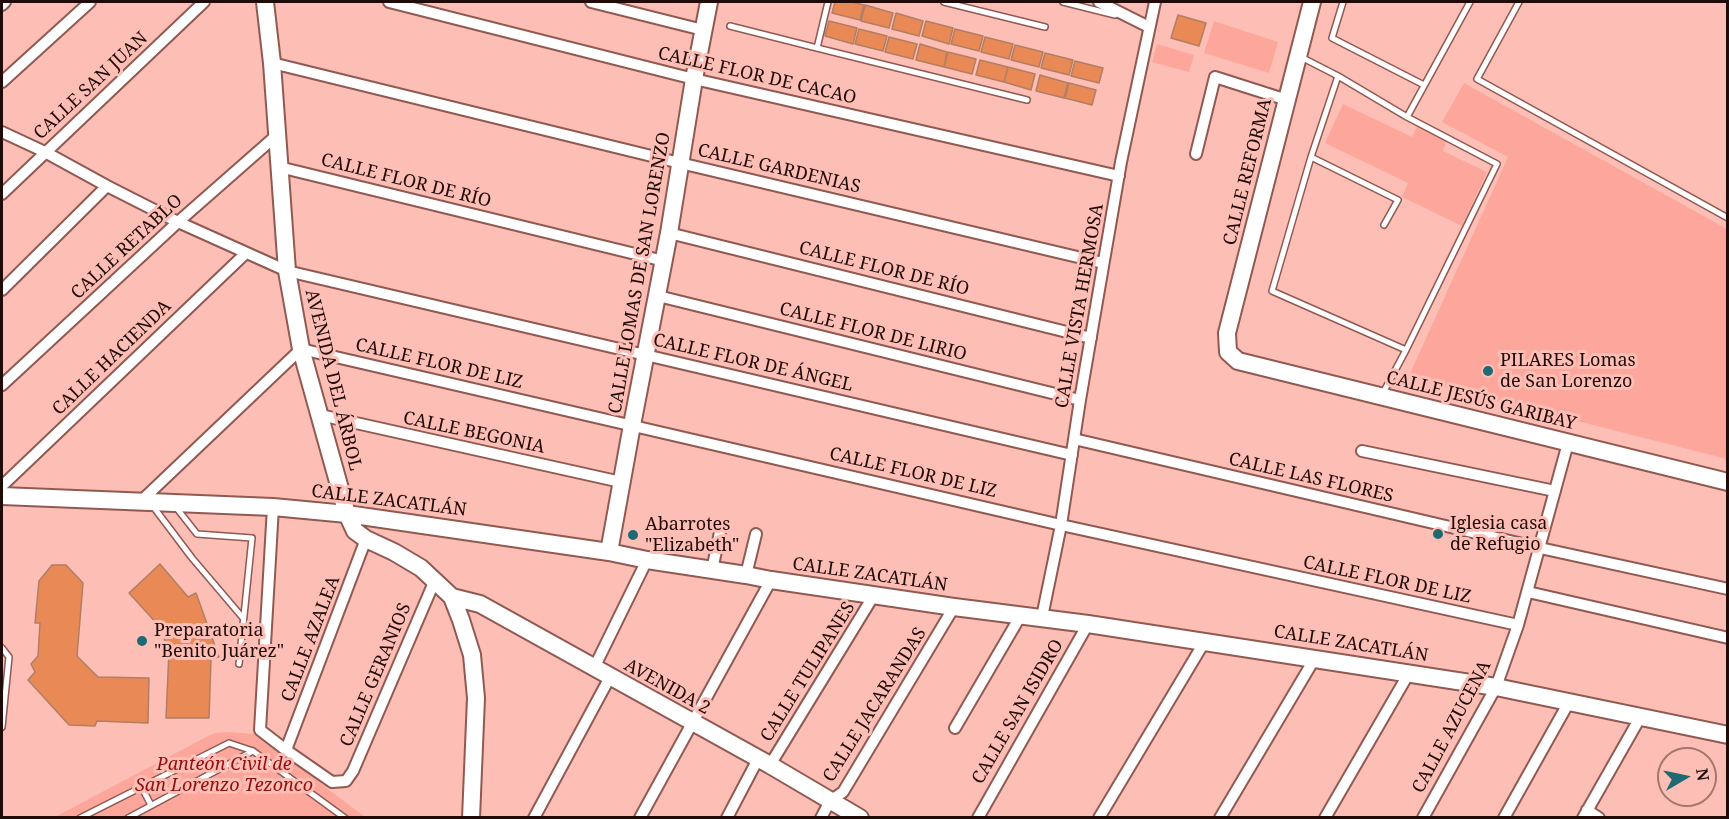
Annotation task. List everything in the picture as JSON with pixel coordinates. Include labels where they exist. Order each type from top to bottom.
[{"type":"street","points":[[2,5],[5,2]]},
{"type":"street","points":[[2,82],[90,2]]},
{"type":"street","name":"CALLE SAN JUAN","points":[[2,194],[204,2]]},
{"type":"street","name":"AVENIDA DEL ÁRBOL","points":[[266,2],[287,271],[301,349],[347,514],[355,531],[421,568],[452,597],[472,655],[476,698],[471,818]]},
{"type":"street","name":"CALLE FLOR DE CACAO","points":[[389,2],[694,79],[1119,176]]},
{"type":"street","points":[[591,2],[703,30]]},
{"type":"street","name":"CALLE LOMAS DE SAN LORENZO","points":[[609,552],[658,296],[694,79],[710,2]]},
{"type":"street","points":[[1100,2],[1149,27]]},
{"type":"street","name":"CALLE VISTA HERMOSA","points":[[1042,617],[1061,525],[1119,176],[1155,2]]},
{"type":"street","name":"CALLE REFORMA","points":[[1228,352],[1227,333],[1312,2]]},
{"type":"street","name":"CALLE GARDENIAS","points":[[272,63],[680,163],[1104,263]]},
{"type":"street","points":[[1196,154],[1215,77],[1287,100]]},
{"type":"street","name":"CALLE FLOR DE ÁNGEL","points":[[2,132],[45,152],[177,222],[287,271],[1071,455]]},
{"type":"street","name":"CALLE RETABLO","points":[[2,385],[177,222],[277,135]]},
{"type":"street","name":"CALLE FLOR DE RÍO","points":[[279,167],[664,261]]},
{"type":"street","points":[[2,290],[107,186]]},
{"type":"street","name":"CALLE FLOR DE RÍO","points":[[669,233],[1091,338]]},
{"type":"street","name":"CALLE HACIENDA","points":[[2,486],[246,253]]},
{"type":"street","name":"CALLE FLOR DE LIRIO","points":[[658,296],[1080,400]]},
{"type":"street","points":[[145,502],[301,349]]},
{"type":"street","name":"CALLE FLOR DE LIZ","points":[[301,349],[1061,525],[1518,626]]},
{"type":"street","name":"CALLE JESÚS GARIBAY","points":[[1228,352],[1238,361],[1728,482]]},
{"type":"street","name":"CALLE BEGONIA","points":[[320,416],[621,482]]},
{"type":"street","name":"CALLE LAS FLORES","points":[[1074,439],[1540,548],[1728,589]]},
{"type":"street","name":"CALLE AZUCENA","points":[[1423,818],[1496,687],[1518,626],[1568,443]]},
{"type":"street","points":[[1362,451],[1555,491]]},
{"type":"street","name":"CALLE ZACATLÁN","points":[[2,496],[273,507],[347,514],[609,552],[771,580],[1316,658],[1496,687],[1728,735]]},
{"type":"street","points":[[273,507],[260,730],[286,750]]},
{"type":"street","points":[[712,570],[720,532]]},
{"type":"street","points":[[746,575],[756,534]]},
{"type":"street","name":"CALLE AZALEA","points":[[286,750],[366,539]]},
{"type":"street","points":[[594,668],[647,560]]},
{"type":"street","name":"CALLE GERANIOS","points":[[286,750],[332,782],[346,781],[353,771],[435,580]]},
{"type":"street","points":[[640,818],[771,580]]},
{"type":"street","points":[[1528,592],[1728,638]]},
{"type":"street","name":"CALLE TULIPANES","points":[[727,818],[874,595]]},
{"type":"street","name":"AVENIDA 2","points":[[452,597],[480,604],[860,818]]},
{"type":"street","name":"CALLE JACARANDAS","points":[[821,818],[830,801],[843,792],[954,607]]},
{"type":"street","points":[[955,728],[1021,615]]},
{"type":"street","name":"CALLE SAN ISIDRO","points":[[978,818],[1088,624]]},
{"type":"street","points":[[1099,818],[1205,641]]},
{"type":"street","points":[[1220,818],[1316,658]]},
{"type":"street","points":[[1325,818],[1409,673]]},
{"type":"street","points":[[534,818],[610,677]]},
{"type":"street","points":[[1504,818],[1569,702]]},
{"type":"street","points":[[1599,818],[1585,814],[1641,716]]},
{"type":"lane","points":[[817,48],[828,2]]},
{"type":"lane","points":[[944,2],[1045,27]]},
{"type":"lane","points":[[1063,2],[1131,19]]},
{"type":"lane","points":[[1342,2],[1332,38],[1424,85]]},
{"type":"lane","points":[[1407,117],[1470,2]]},
{"type":"lane","points":[[1519,2],[1478,79],[1728,218]]},
{"type":"lane","points":[[730,26],[1027,100]]},
{"type":"lane","points":[[1299,56],[1407,117],[1497,164],[1382,395]]},
{"type":"lane","points":[[1338,76],[1311,157],[1272,291],[1406,350]]},
{"type":"lane","points":[[1311,157],[1398,200],[1384,225]]},
{"type":"lane","points":[[145,502],[243,618]]},
{"type":"lane","points":[[172,502],[197,534],[252,538],[239,664]]},
{"type":"lane","points":[[2,648],[9,657],[2,727]]},
{"type":"lane","points":[[80,818],[229,743],[253,751],[345,818]]},
{"type":"lane","points":[[128,818],[253,751]]},
{"type":"lane","points":[[141,786],[151,805]]},
{"type":"green space","points":[[1214,21],[1278,42],[1269,73],[1204,53]]},
{"type":"green space","points":[[1157,44],[1194,55],[1189,72],[1152,62]]},
{"type":"green space","points":[[1464,83],[1727,229],[1727,459],[1408,378],[1508,157],[1442,122]]},
{"type":"green space","points":[[1343,104],[1412,137],[1418,125],[1447,139],[1443,151],[1487,172],[1462,226],[1402,197],[1408,183],[1325,143]]},
{"type":"green space","name":"Panteón Civil de San Lorenzo Tezonco","points":[[228,732],[255,734],[365,817],[53,818],[210,735]]},
{"type":"building","points":[[835,2],[864,5],[860,20],[832,13]]},
{"type":"building","points":[[865,5],[893,13],[889,28],[861,21]]},
{"type":"building","points":[[896,13],[923,21],[919,36],[892,29]]},
{"type":"building","points":[[1178,15],[1206,23],[1199,46],[1171,38]]},
{"type":"building","points":[[829,21],[857,28],[853,44],[825,36]]},
{"type":"building","points":[[926,21],[953,28],[949,44],[922,36]]},
{"type":"building","points":[[859,29],[887,36],[883,51],[855,44]]},
{"type":"building","points":[[955,29],[983,36],[979,51],[951,44]]},
{"type":"building","points":[[889,37],[917,44],[913,59],[885,52]]},
{"type":"building","points":[[985,37],[1013,44],[1009,59],[981,52]]},
{"type":"building","points":[[920,44],[947,52],[944,67],[916,60]]},
{"type":"building","points":[[1015,45],[1043,52],[1039,67],[1011,60]]},
{"type":"building","points":[[948,52],[976,59],[972,74],[944,67]]},
{"type":"building","points":[[1045,53],[1073,60],[1069,75],[1041,68]]},
{"type":"building","points":[[980,60],[1008,67],[1004,82],[976,75]]},
{"type":"building","points":[[1075,61],[1103,68],[1099,83],[1071,76]]},
{"type":"building","points":[[1008,67],[1035,74],[1031,90],[1004,82]]},
{"type":"building","points":[[1040,75],[1068,83],[1064,98],[1036,91]]},
{"type":"building","points":[[1069,83],[1096,90],[1092,105],[1065,98]]},
{"type":"building","points":[[160,564],[188,597],[196,593],[219,657],[211,659],[209,718],[166,718],[169,651],[159,626],[129,593]]},
{"type":"building","points":[[52,565],[66,565],[83,583],[77,656],[98,677],[149,678],[148,723],[97,721],[95,726],[69,725],[28,680],[35,672],[31,664],[38,656],[40,623],[35,623],[39,581]]},
{"type":"place","name":"PILARES Lomas de San Lorenzo","points":[[1488,371]]},
{"type":"place","name":"Iglesia casa de Refugio","points":[[1438,534]]},
{"type":"place","name":"Abarrotes \"Elizabeth\"","points":[[633,535]]},
{"type":"place","name":"Preparatoria \"Benito Juárez\"","points":[[142,641]]}]
